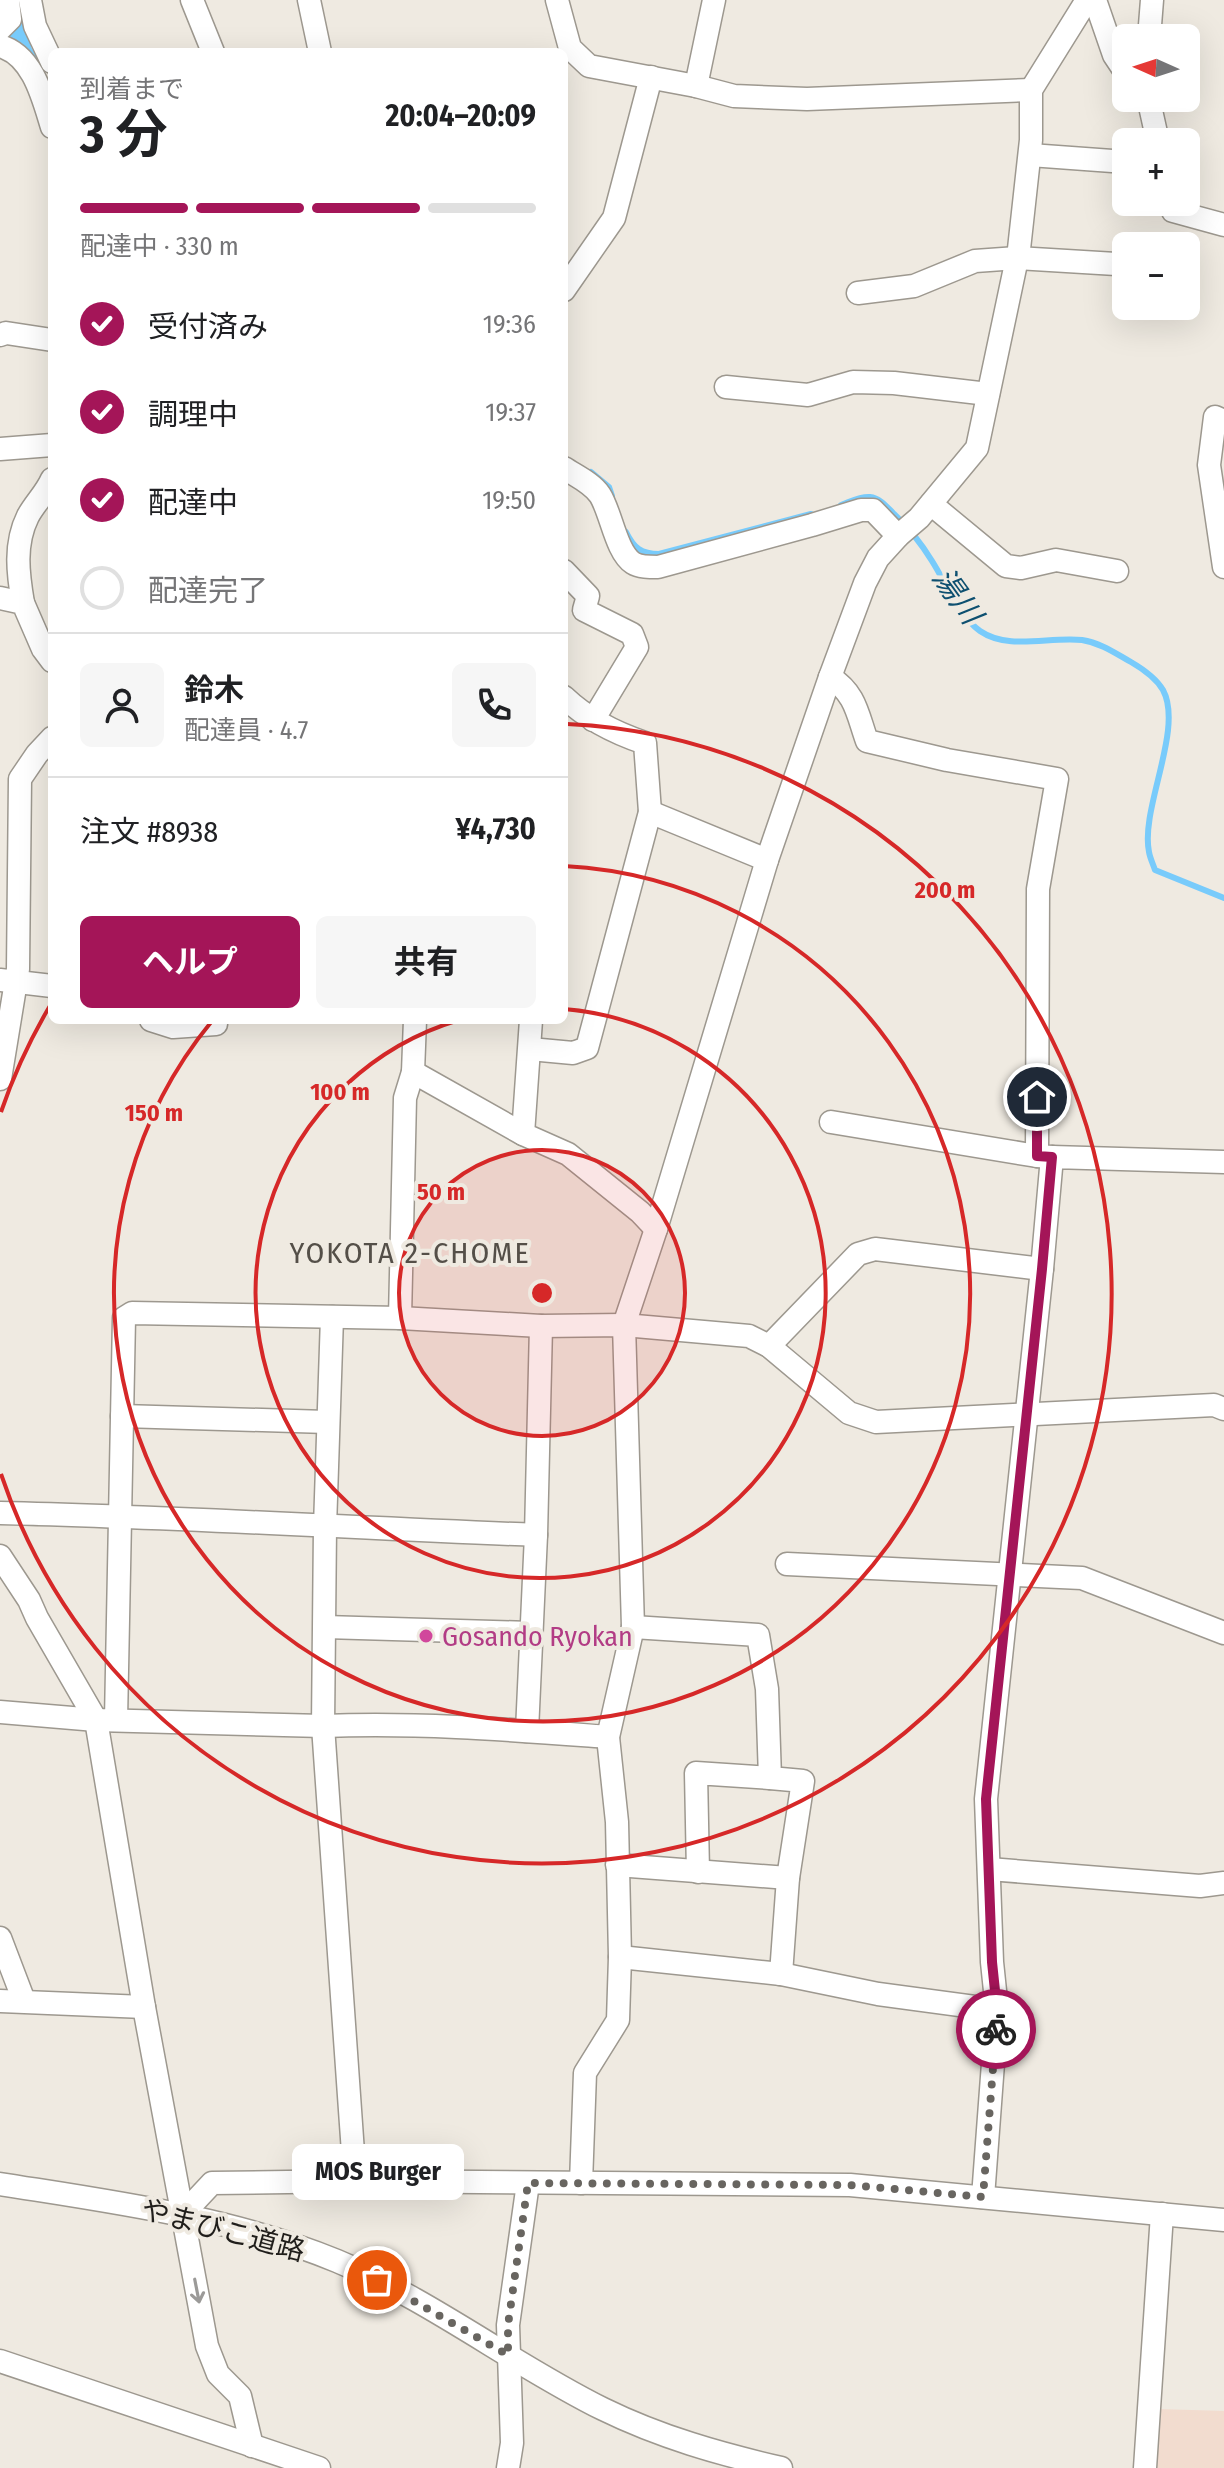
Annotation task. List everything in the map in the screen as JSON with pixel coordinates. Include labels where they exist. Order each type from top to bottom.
[{"type":"street","points":[[0,29],[10,19],[8,0]]},
{"type":"street","points":[[192,0],[211,48]]},
{"type":"street","points":[[309,0],[319,48]]},
{"type":"street","points":[[557,0],[570,48],[589,66],[734,96],[807,99],[1031,90]]},
{"type":"street","points":[[696,86],[714,0]]},
{"type":"street","points":[[581,2183],[585,2073],[618,2020],[617,1822],[608,1737],[633,1627],[624,1325],[767,860],[865,583],[878,558],[919,518],[977,448],[1017,258],[1030,155],[1031,90],[1087,0]]},
{"type":"street","points":[[1095,0],[1112,49]]},
{"type":"street","points":[[1150,24],[1152,0]]},
{"type":"street","points":[[35,1],[35,26],[48,54]]},
{"type":"street","points":[[0,46],[12,49],[22,58],[42,95],[48,114]]},
{"type":"street","points":[[568,278],[614,218],[651,77]]},
{"type":"street","points":[[1030,155],[1112,161]]},
{"type":"street","points":[[1191,216],[1224,225]]},
{"type":"street","points":[[858,293],[914,286],[975,261],[1017,258],[1112,264]]},
{"type":"street","points":[[0,335],[6,333],[48,339]]},
{"type":"street","points":[[726,387],[808,395],[853,382],[894,383],[988,394]]},
{"type":"street","points":[[1224,421],[1215,417],[1209,465],[1224,567]]},
{"type":"street","points":[[0,449],[48,445]]},
{"type":"street","points":[[568,471],[595,488],[602,497],[624,552],[632,563],[644,566],[658,567],[861,510],[873,510],[898,536]]},
{"type":"street","points":[[48,485],[9,543],[23,603],[48,656]]},
{"type":"street","points":[[931,504],[1006,566],[1021,568],[1056,560],[1117,571]]},
{"type":"street","points":[[568,575],[588,596],[584,610],[632,634],[637,647],[593,720]]},
{"type":"street","points":[[0,598],[23,603]]},
{"type":"street","points":[[830,677],[845,687],[852,699],[867,741],[947,760],[1057,779],[1038,889],[1045,1157],[1042,1269],[986,1799],[992,1962],[997,2010],[983,2197]]},
{"type":"street","points":[[530,1049],[573,1053],[587,1048],[650,812],[645,743],[593,720],[568,701]]},
{"type":"street","points":[[0,1079],[8,981],[9,837],[20,779],[48,742]]},
{"type":"street","points":[[650,812],[767,860]]},
{"type":"street","points":[[8,981],[48,986]]},
{"type":"street","points":[[164,1024],[173,1027],[216,1024]]},
{"type":"street","points":[[400,1318],[405,1098],[413,1072],[415,1024]]},
{"type":"street","points":[[523,1134],[531,1024]]},
{"type":"street","points":[[413,1072],[523,1134],[568,1154],[640,1212],[656,1229]]},
{"type":"street","points":[[831,1122],[1045,1157],[1224,1162]]},
{"type":"street","points":[[769,1346],[858,1254],[875,1249],[1042,1269]]},
{"type":"street","points":[[252,2446],[240,2396],[218,2374],[207,2346],[144,2007],[106,1720],[119,1516],[124,1318],[132,1313],[400,1318],[541,1326],[624,1325],[749,1336],[769,1346],[849,1413],[876,1422],[1214,1405],[1224,1409]]},
{"type":"street","points":[[332,1317],[327,1422],[323,1726],[355,2181]]},
{"type":"street","points":[[527,1731],[541,1326]]},
{"type":"street","points":[[122,1416],[327,1422]]},
{"type":"street","points":[[0,1513],[536,1535]]},
{"type":"street","points":[[0,1556],[37,1618],[106,1720]]},
{"type":"street","points":[[787,1564],[1082,1578],[1224,1633]]},
{"type":"street","points":[[325,1627],[530,1633]]},
{"type":"street","points":[[633,1627],[758,1635],[767,1689],[770,1778]]},
{"type":"street","points":[[0,1712],[106,1720],[358,1725],[608,1737]]},
{"type":"street","points":[[698,1872],[696,1773],[803,1781],[788,1878],[781,1974]]},
{"type":"street","points":[[617,1865],[788,1878]]},
{"type":"street","points":[[989,1869],[1200,1886],[1224,1883]]},
{"type":"street","points":[[0,1938],[24,2001]]},
{"type":"street","points":[[620,1957],[781,1974],[878,1994],[997,2010]]},
{"type":"street","points":[[0,2001],[144,2007]]},
{"type":"street","points":[[182,2215],[212,2183],[355,2181],[850,2185],[1224,2220]]},
{"type":"street","points":[[508,2468],[512,2443],[508,2325],[528,2183]]},
{"type":"street","name":"やまびこ道路","points":[[0,2184],[182,2215],[280,2241],[377,2280],[602,2409],[697,2447],[781,2468]]},
{"type":"street","points":[[1145,2468],[1162,2214]]},
{"type":"street","points":[[0,2361],[319,2468]]},
{"type":"shaded area","points":[[1159,2409],[1224,2411],[1224,2468],[1156,2468]]},
{"type":"waterway","name":"湯川","points":[[18,0],[20,34]]},
{"type":"waterway","name":"湯川","points":[[3,36],[20,34],[34,58]]},
{"type":"waterway","name":"湯川","points":[[591,472],[609,487],[612,496]]},
{"type":"waterway","name":"湯川","points":[[841,505],[870,497],[886,506],[919,542],[959,608],[980,631],[991,637],[1017,642],[1089,641],[1131,662],[1157,682],[1168,706],[1168,726],[1150,814],[1150,856],[1155,870],[1224,898]]},
{"type":"waterway","name":"湯川","points":[[626,532],[639,549],[659,554],[811,514]]},
{"type":"way so far","points":[[377,2280],[508,2355],[508,2325],[528,2183],[850,2185],[983,2197],[996,2029]]},
{"type":"place","name":"Gosando Ryokan","points":[[426,1636]]},
{"type":"place","name":"MOS Burger","points":[[377,2280]]},
{"type":"district","name":"YOKOTA 2-CHOME","points":[[410,1253]]},
{"type":"route","points":[[996,2029],[986,1799],[1052,1157],[1037,1156],[1037,1097]]}]
